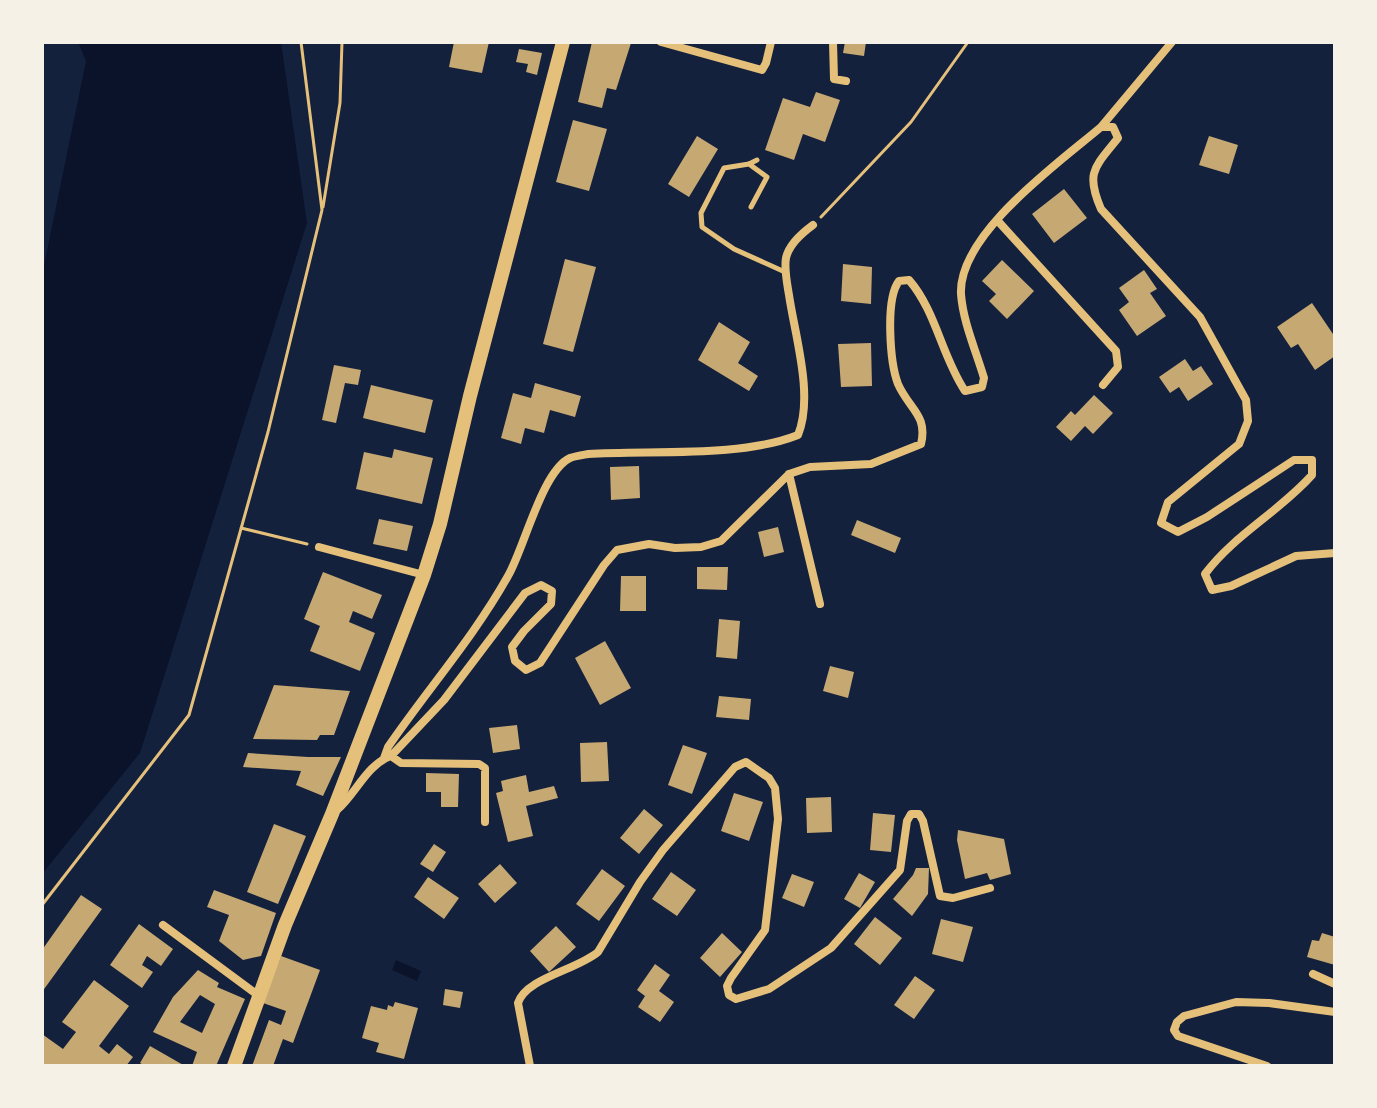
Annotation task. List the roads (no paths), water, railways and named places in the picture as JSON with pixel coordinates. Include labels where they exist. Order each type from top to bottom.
[{"type":"main road","points":[[234,1066],[285,925],[332,814],[424,575],[440,524],[470,396],[563,42]]},
{"type":"street","points":[[661,42],[762,70],[771,42]]},
{"type":"street","points":[[833,42],[834,79],[846,81]]},
{"type":"street","points":[[332,814],[444,700],[525,593],[541,585],[552,591],[551,604],[512,647],[515,661],[526,670],[540,663],[617,550],[649,544],[675,548],[701,547],[721,541],[789,474],[810,467],[871,464],[921,444],[924,431],[922,419],[907,402],[897,381],[891,339],[893,289],[899,281],[909,280],[919,291],[953,373],[965,391],[982,387],[984,378],[967,325],[961,293],[963,274],[972,253],[1027,188],[1101,127],[1172,42]]},
{"type":"street","points":[[1101,127],[1113,127],[1118,138],[1093,170],[1091,187],[1101,209],[1200,317],[1246,400],[1248,421],[1239,444],[1168,502],[1161,523],[1178,532],[1207,517],[1294,460],[1312,460],[1312,475],[1293,496],[1220,554],[1205,574],[1212,590],[1231,586],[1296,556],[1335,553]]},
{"type":"street","points":[[997,220],[1116,351],[1118,367],[1103,385]]},
{"type":"street","points":[[387,757],[396,736],[509,575],[548,481],[568,459],[588,454],[716,450],[773,444],[798,435],[804,420],[802,372],[786,256],[800,235],[813,225]]},
{"type":"street","points":[[789,474],[820,604]]},
{"type":"street","points":[[319,547],[424,575]]},
{"type":"street","points":[[387,757],[401,763],[479,764],[485,768],[485,822]]},
{"type":"street","points":[[530,1066],[518,1003],[520,996],[538,983],[588,960],[598,952],[663,850],[735,767],[746,762],[769,778],[775,788],[778,819],[765,930],[727,986],[729,995],[736,999],[769,989],[831,948],[900,870],[907,821],[911,814],[919,814],[923,821],[940,896],[953,898],[990,888]]},
{"type":"street","points":[[163,925],[259,996]]},
{"type":"street","points":[[1313,974],[1335,984]]},
{"type":"street","points":[[1267,1066],[1178,1036],[1174,1030],[1177,1022],[1184,1016],[1236,1002],[1335,1012]]},
{"type":"lane","points":[[757,160],[724,168],[701,213],[702,227],[734,249],[786,272]]},
{"type":"lane","points":[[749,164],[767,177],[751,207]]},
{"type":"water","points":[[78,42],[281,42],[307,223],[140,753],[42,874],[42,275],[86,61]]},
{"type":"water","points":[[396,960],[421,971],[417,981],[392,970]]}]
